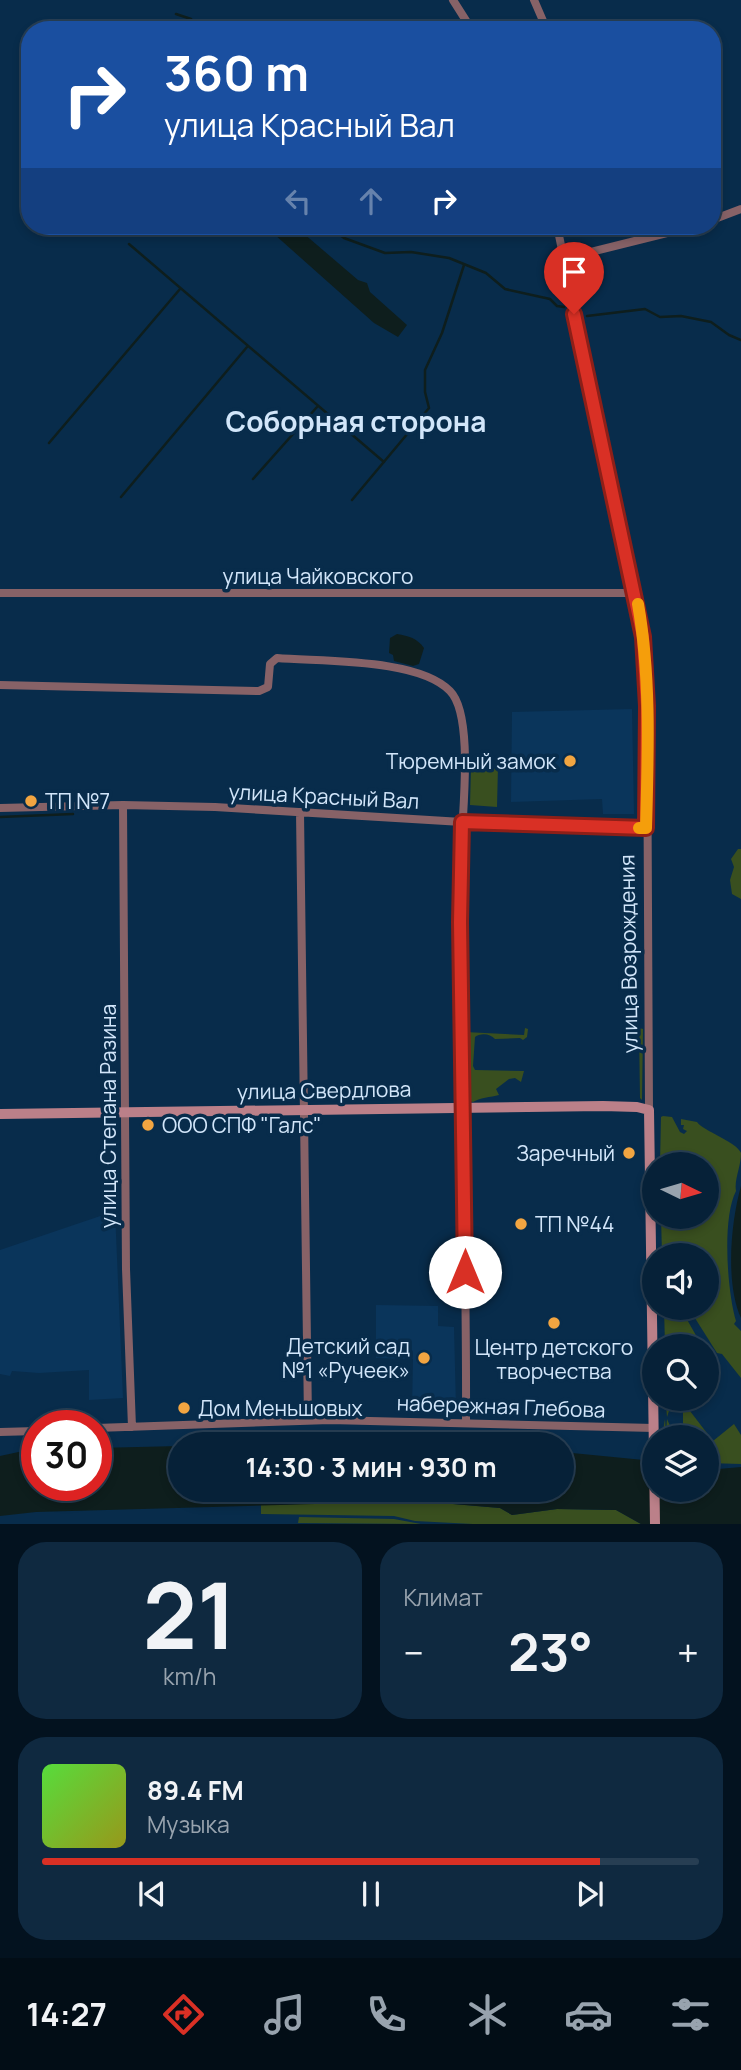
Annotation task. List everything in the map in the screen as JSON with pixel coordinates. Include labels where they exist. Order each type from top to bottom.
[{"type":"street","points":[[453,0],[466,21]]},
{"type":"street","points":[[534,0],[543,21]]},
{"type":"street","points":[[721,217],[741,209]]},
{"type":"street","name":"улица Возрождения","points":[[559,235],[635,593],[646,664],[654,1425]]},
{"type":"street","points":[[563,260],[660,235]]},
{"type":"street","name":"улица Чайковского","points":[[0,593],[635,593]]},
{"type":"street","points":[[0,685],[259,691],[268,687],[270,664],[277,658],[412,670],[450,690],[459,711],[465,762],[460,922],[466,1422]]},
{"type":"street","name":"улица Красный Вал","points":[[0,808],[123,805],[646,828]]},
{"type":"street","name":"улица Степана Разина","points":[[123,805],[126,1269],[132,1427]]},
{"type":"street","points":[[300,812],[308,1420]]},
{"type":"street","name":"улица Свердлова","points":[[0,1114],[603,1105],[649,1110]]},
{"type":"street","name":"набережная Глебова","points":[[112,1428],[308,1420],[466,1422],[642,1433]]},
{"type":"street","points":[[0,1432],[21,1431]]},
{"type":"street","name":"улица Возрождения","points":[[655,1502],[655,1524]]},
{"type":"shaded area","points":[[275,235],[305,235],[358,280],[367,283],[370,292],[407,325],[398,337],[374,323]]},
{"type":"shaded area","points":[[397,634],[412,638],[424,648],[419,664],[413,666],[394,661],[393,655],[389,653],[390,638]]},
{"type":"shaded area","points":[[632,709],[634,814],[603,814],[602,799],[511,802],[512,712]]},
{"type":"shaded area","points":[[741,1186],[741,1318],[733,1288],[731,1252]]},
{"type":"shaded area","points":[[115,1211],[123,1398],[89,1400],[89,1370],[39,1373],[12,1371],[10,1376],[0,1374],[0,1250]]},
{"type":"shaded area","name":"Детский сад №1 «Ручеек»","points":[[376,1305],[438,1306],[438,1326],[454,1327],[456,1408],[452,1412],[412,1410],[413,1359],[376,1358]]},
{"type":"shaded area","points":[[168,1446],[168,1502],[383,1502],[36,1512],[0,1516],[0,1456],[21,1451],[21,1501],[112,1501],[112,1448]]},
{"type":"shaded area","points":[[574,1453],[642,1460],[642,1502],[719,1502],[719,1469],[741,1467],[741,1524],[641,1524],[616,1510],[557,1509],[512,1515],[500,1508],[430,1502],[574,1502]]},
{"type":"green space","points":[[473,765],[498,766],[497,807],[470,805]]},
{"type":"green space","points":[[738,849],[741,849],[741,899],[732,894],[730,880],[734,867],[731,859]]},
{"type":"green space","points":[[525,1028],[528,1029],[527,1037],[523,1040],[495,1039],[485,1034],[475,1037],[475,1070],[524,1071],[521,1082],[515,1078],[509,1079],[496,1089],[499,1095],[473,1102],[466,1100],[465,1032],[524,1035]]},
{"type":"green space","points":[[639,1028],[643,1029],[642,1100],[640,1098]]},
{"type":"green space","points":[[661,1117],[672,1117],[680,1132],[684,1134],[687,1131],[683,1129],[684,1125],[681,1125],[681,1119],[697,1122],[741,1153],[729,1218],[727,1255],[736,1321],[734,1324],[741,1331],[741,1378],[719,1353],[719,1334],[705,1334],[696,1320],[719,1320],[719,1243],[662,1243],[661,1229],[719,1229],[719,1152],[660,1152]]},
{"type":"green space","points":[[664,1320],[687,1320],[695,1334],[665,1334]]},
{"type":"green space","points":[[690,1411],[701,1425],[683,1425],[683,1412]]},
{"type":"green space","points":[[734,1424],[741,1435],[741,1464],[719,1463],[719,1436]]},
{"type":"green space","points":[[430,1502],[500,1508],[512,1515],[557,1509],[616,1510],[641,1524],[473,1524],[415,1521],[394,1516],[261,1514],[261,1505]]},
{"type":"green space","points":[[299,1517],[394,1519],[421,1524],[298,1523]]},
{"type":"waterway","points":[[176,14],[193,21]]},
{"type":"waterway","points":[[340,235],[385,253],[411,252],[449,258],[486,273],[505,289],[550,299],[557,306],[564,307]]},
{"type":"waterway","points":[[129,244],[384,462]]},
{"type":"waterway","points":[[352,500],[429,408],[425,392],[425,370],[442,333],[464,265]]},
{"type":"waterway","points":[[49,443],[180,289]]},
{"type":"waterway","points":[[587,316],[645,309],[660,317],[681,316],[711,322],[741,340]]},
{"type":"waterway","points":[[121,497],[247,347]]},
{"type":"waterway","points":[[253,479],[317,407]]},
{"type":"waterway","points":[[0,817],[73,814]]},
{"type":"slow traffic","points":[[638,604],[646,664],[647,706],[646,828],[639,828]]},
{"type":"place","name":"Тюремный замок","points":[[570,761]]},
{"type":"place","name":"ТП №7","points":[[31,801]]},
{"type":"place","name":"ООО СПФ \"Галс\"","points":[[148,1125]]},
{"type":"place","name":"Заречный","points":[[629,1153]]},
{"type":"place","name":"ТП №44","points":[[521,1224]]},
{"type":"place","name":"Центр детского творчества","points":[[554,1323]]},
{"type":"place","name":"Детский сад №1 «Ручеек»","points":[[424,1358]]},
{"type":"place","name":"Дом Меньшовых","points":[[184,1408]]},
{"type":"district","name":"Соборная сторона","points":[[356,421]]},
{"type":"route","points":[[465,1272],[460,922],[462,822],[646,828],[647,706],[643,637],[574,314]]}]
